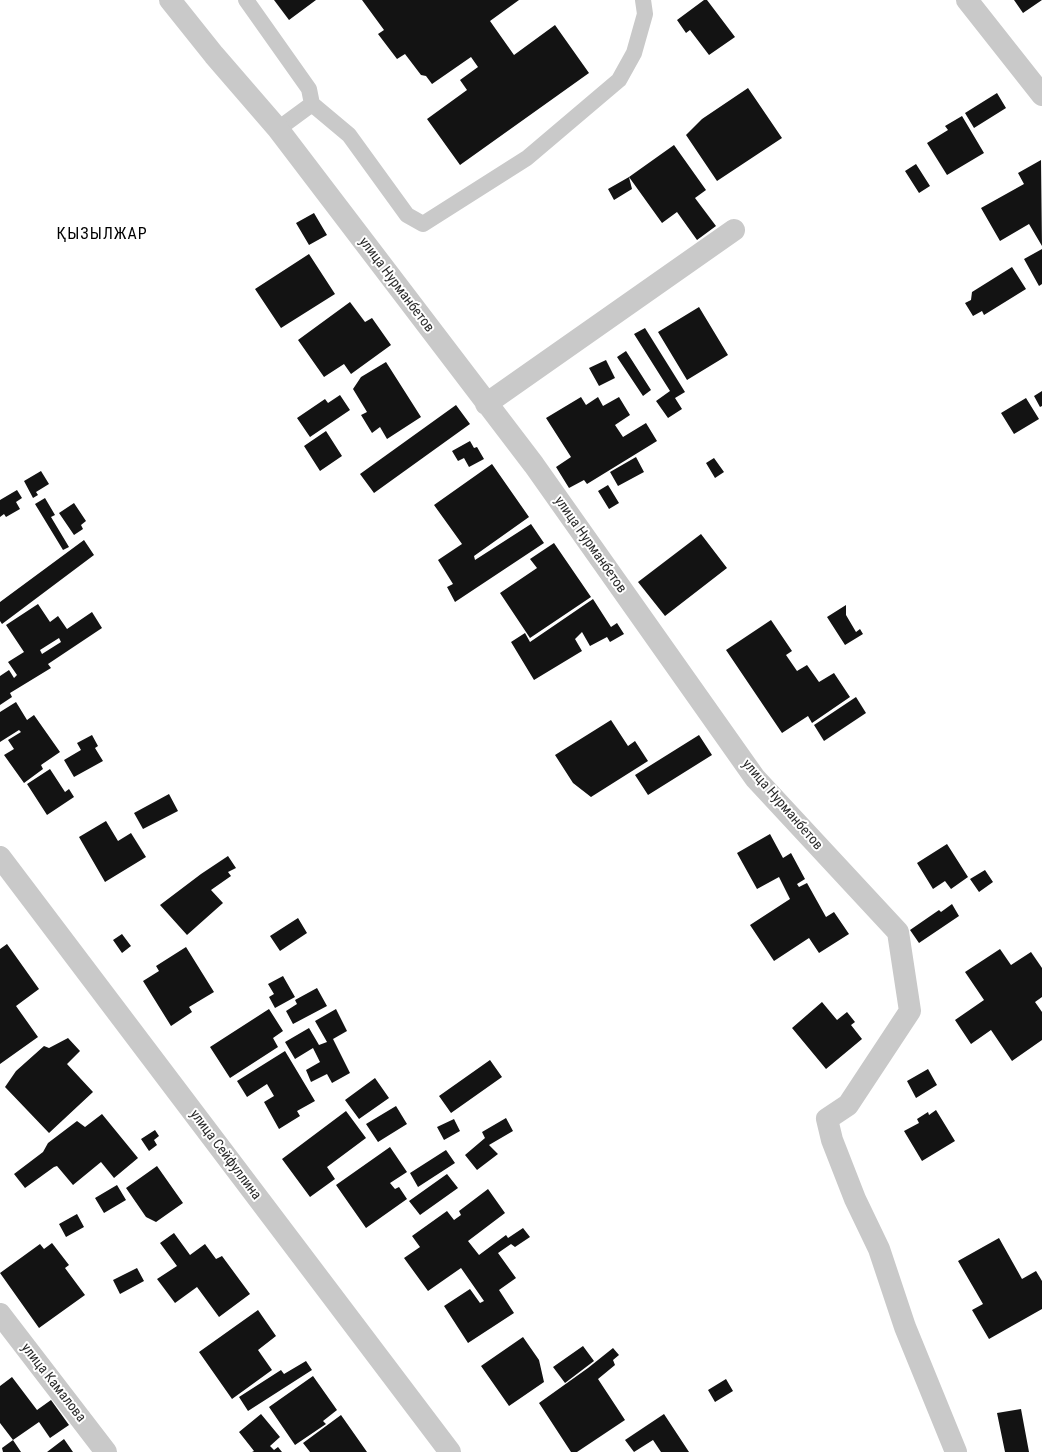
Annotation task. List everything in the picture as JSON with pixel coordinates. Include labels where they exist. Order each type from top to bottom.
[{"type":"street","points":[[967,0],[1042,95]]},
{"type":"street","name":"улица Нурманбетов","points":[[176,2],[214,55],[278,129],[486,404],[534,465],[754,778],[898,932],[910,1011],[848,1105],[827,1119],[832,1140],[855,1199],[879,1249],[905,1327],[956,1452]]},
{"type":"street","points":[[486,404],[734,230]]},
{"type":"street","name":"улица Сейфуллина","points":[[0,857],[450,1452]]},
{"type":"street","name":"улица Камалова","points":[[0,1314],[106,1452]]},
{"type":"lane","points":[[246,0],[308,89],[312,104],[349,135],[407,215],[423,224],[527,158],[620,80],[634,53],[644,14],[643,0]]},
{"type":"lane","points":[[278,129],[312,104]]},
{"type":"building","points":[[274,0],[316,0],[289,20]]},
{"type":"building","points":[[362,0],[519,0],[490,21],[514,55],[555,25],[589,73],[460,165],[427,119],[467,90],[460,80],[478,67],[471,57],[432,84],[426,76],[421,75],[405,54],[397,59],[378,34],[384,30]]},
{"type":"building","points":[[704,0],[707,0],[735,37],[709,55],[690,30],[686,33],[677,20]]},
{"type":"building","points":[[1014,0],[1042,0],[1023,13]]},
{"type":"building","points":[[748,88],[782,138],[717,181],[686,135],[702,119]]},
{"type":"building","points":[[997,93],[1006,108],[974,128],[965,113]]},
{"type":"building","points":[[962,116],[984,153],[947,175],[927,143],[948,130],[945,126]]},
{"type":"building","points":[[674,145],[706,190],[695,198],[716,226],[697,240],[677,212],[662,223],[629,177]]},
{"type":"building","points":[[1041,160],[1042,246],[1029,224],[1000,241],[981,208],[1024,184],[1018,173]]},
{"type":"building","points":[[916,164],[930,186],[919,193],[905,171]]},
{"type":"building","points":[[629,177],[632,189],[614,200],[608,189]]},
{"type":"building","points":[[314,213],[327,235],[309,245],[296,223]]},
{"type":"building","points":[[1042,249],[1042,284],[1039,286],[1024,259]]},
{"type":"building","points":[[309,254],[335,294],[281,328],[255,289]]},
{"type":"building","points":[[1012,267],[1026,289],[984,315],[982,311],[973,316],[965,303],[971,300],[972,292]]},
{"type":"building","points":[[350,302],[365,322],[372,318],[391,345],[351,374],[344,364],[324,377],[298,340]]},
{"type":"building","points":[[699,307],[728,355],[687,380],[658,332]]},
{"type":"building","points":[[645,328],[685,392],[675,398],[682,409],[668,418],[656,401],[670,391],[634,334]]},
{"type":"building","points":[[626,351],[651,390],[643,396],[617,357]]},
{"type":"building","points":[[606,360],[615,378],[599,386],[589,368]]},
{"type":"building","points":[[386,362],[421,417],[387,439],[380,427],[372,433],[361,415],[367,412],[353,389],[361,377]]},
{"type":"building","points":[[1042,391],[1042,406],[1040,407],[1034,396]]},
{"type":"building","points":[[340,395],[350,410],[310,437],[297,418],[325,399],[328,403]]},
{"type":"building","points":[[581,397],[586,405],[598,397],[603,406],[619,397],[630,415],[615,425],[623,437],[646,423],[657,441],[587,484],[584,480],[569,488],[556,467],[571,457],[546,418]]},
{"type":"building","points":[[1026,398],[1039,419],[1014,434],[1001,413]]},
{"type":"building","points":[[456,405],[470,424],[374,493],[360,474]]},
{"type":"building","points":[[326,431],[342,456],[320,471],[304,446]]},
{"type":"building","points":[[470,441],[474,448],[477,447],[484,459],[469,467],[464,458],[458,461],[452,451]]},
{"type":"building","points":[[636,457],[644,472],[618,486],[610,472]]},
{"type":"building","points":[[714,458],[724,472],[715,478],[706,463]]},
{"type":"building","points":[[492,464],[529,517],[474,556],[475,560],[531,524],[544,543],[455,602],[447,587],[453,584],[438,560],[462,544],[434,505]]},
{"type":"building","points":[[41,471],[49,484],[36,492],[38,495],[33,498],[24,481]]},
{"type":"building","points":[[608,485],[619,503],[609,509],[598,491]]},
{"type":"building","points":[[17,490],[22,498],[16,502],[20,509],[6,517],[4,514],[0,517],[0,500]]},
{"type":"building","points":[[45,498],[55,515],[51,517],[69,547],[63,550],[35,504]]},
{"type":"building","points":[[74,503],[86,521],[81,525],[83,529],[74,535],[59,513]]},
{"type":"building","points":[[701,534],[727,568],[665,616],[638,582]]},
{"type":"building","points":[[84,540],[94,555],[2,624],[0,621],[0,602]]},
{"type":"building","points":[[554,543],[591,597],[530,638],[500,593],[537,568],[530,559]]},
{"type":"building","points":[[593,599],[611,627],[617,623],[624,634],[610,642],[607,637],[590,646],[582,632],[575,639],[582,651],[534,680],[511,642],[525,633],[530,642]]},
{"type":"building","points":[[38,604],[50,622],[58,616],[67,629],[92,612],[102,628],[48,664],[51,668],[10,693],[12,697],[0,705],[0,676],[9,670],[14,678],[17,675],[8,662],[24,652],[6,625]],"holes":[[[59,638],[61,642],[42,654],[40,650]]]},
{"type":"building","points":[[846,605],[846,615],[856,632],[860,629],[863,634],[845,645],[827,617]]},
{"type":"building","points":[[771,620],[792,651],[786,655],[797,671],[807,665],[819,682],[834,673],[850,697],[812,723],[808,716],[782,733],[726,650]]},
{"type":"building","points":[[856,697],[866,713],[824,741],[814,725]]},
{"type":"building","points":[[16,702],[27,720],[34,715],[60,752],[41,765],[43,769],[24,783],[4,755],[14,749],[8,740],[21,732],[19,730],[0,742],[0,712]]},
{"type":"building","points":[[611,720],[628,746],[635,741],[648,761],[591,797],[573,783],[555,755]]},
{"type":"building","points":[[92,735],[98,746],[95,748],[103,761],[74,777],[64,760],[81,750],[77,743]]},
{"type":"building","points":[[699,735],[712,755],[648,795],[635,775]]},
{"type":"building","points":[[50,769],[65,792],[69,789],[74,797],[47,815],[27,784]]},
{"type":"building","points":[[169,794],[178,811],[143,829],[134,813]]},
{"type":"building","points":[[106,821],[118,841],[131,833],[146,857],[105,882],[79,837]]},
{"type":"building","points":[[770,834],[783,858],[791,853],[805,879],[797,884],[799,887],[807,883],[826,917],[834,912],[849,934],[819,953],[809,938],[774,961],[750,925],[790,899],[779,877],[757,889],[737,853]]},
{"type":"building","points":[[947,844],[968,877],[951,889],[945,881],[933,889],[917,863]]},
{"type":"building","points":[[228,856],[236,868],[228,872],[231,876],[211,890],[223,903],[187,935],[160,905]]},
{"type":"building","points":[[985,870],[993,882],[979,892],[970,879]]},
{"type":"building","points":[[952,904],[959,916],[919,943],[910,930],[939,910],[941,912]]},
{"type":"building","points":[[298,918],[307,933],[280,951],[270,936]]},
{"type":"building","points":[[122,934],[131,946],[122,953],[113,940]]},
{"type":"building","points":[[7,944],[39,989],[16,1006],[38,1037],[0,1064],[0,949]]},
{"type":"building","points":[[186,947],[214,992],[189,1007],[192,1012],[171,1026],[143,981],[159,971],[156,966]]},
{"type":"building","points":[[1000,949],[1011,965],[1031,952],[1042,968],[1042,997],[1035,1002],[1042,1012],[1042,1040],[1012,1061],[991,1030],[971,1044],[955,1020],[984,1000],[965,972]]},
{"type":"building","points":[[283,976],[295,997],[275,1008],[269,997],[274,994],[268,984]]},
{"type":"building","points":[[317,988],[327,1006],[293,1024],[286,1011],[297,1004],[295,1000]]},
{"type":"building","points":[[822,1002],[837,1020],[847,1012],[855,1022],[851,1025],[862,1039],[826,1069],[792,1028]]},
{"type":"building","points":[[269,1009],[283,1031],[273,1038],[278,1047],[230,1078],[210,1047]]},
{"type":"building","points":[[336,1009],[347,1031],[333,1039],[350,1073],[332,1083],[327,1074],[311,1082],[306,1070],[320,1062],[313,1048],[295,1059],[285,1042],[309,1028],[319,1045],[327,1042],[315,1021]]},
{"type":"building","points":[[68,1038],[80,1051],[67,1064],[93,1092],[49,1133],[5,1087],[16,1071],[44,1046],[49,1048]]},
{"type":"building","points":[[285,1051],[315,1101],[297,1111],[300,1116],[279,1129],[264,1102],[274,1096],[267,1084],[247,1097],[237,1081]]},
{"type":"building","points":[[490,1060],[502,1077],[451,1113],[439,1096]]},
{"type":"building","points":[[928,1069],[937,1085],[916,1098],[907,1081]]},
{"type":"building","points":[[375,1078],[389,1098],[359,1119],[345,1100]]},
{"type":"building","points":[[396,1106],[407,1124],[378,1142],[366,1124]]},
{"type":"building","points":[[936,1110],[955,1141],[922,1161],[904,1131],[919,1123],[917,1119],[928,1112],[929,1115]]},
{"type":"building","points":[[346,1111],[366,1138],[327,1167],[335,1179],[310,1197],[282,1159]]},
{"type":"building","points":[[102,1114],[138,1158],[114,1178],[101,1162],[73,1185],[57,1166],[25,1188],[14,1174],[43,1152],[48,1143],[77,1121],[85,1127]]},
{"type":"building","points":[[506,1118],[513,1131],[489,1145],[498,1154],[477,1170],[465,1155],[485,1138],[482,1132]]},
{"type":"building","points":[[454,1119],[460,1131],[444,1140],[437,1127]]},
{"type":"building","points":[[155,1130],[159,1136],[154,1140],[157,1145],[149,1151],[141,1139]]},
{"type":"building","points":[[390,1147],[407,1172],[390,1183],[395,1189],[399,1187],[407,1199],[366,1228],[336,1185]]},
{"type":"building","points":[[446,1150],[455,1163],[418,1187],[410,1173]]},
{"type":"building","points":[[157,1166],[183,1203],[156,1222],[146,1217],[126,1188]]},
{"type":"building","points":[[447,1174],[458,1188],[420,1215],[409,1201]]},
{"type":"building","points":[[117,1185],[126,1200],[104,1213],[95,1198]]},
{"type":"building","points":[[488,1189],[505,1213],[468,1241],[479,1255],[506,1235],[508,1238],[523,1228],[530,1237],[515,1247],[511,1244],[498,1253],[516,1278],[499,1290],[514,1313],[468,1343],[444,1306],[470,1289],[480,1303],[484,1301],[461,1268],[428,1291],[404,1258],[420,1247],[412,1236],[447,1211],[454,1220],[461,1215],[459,1211]]},
{"type":"building","points":[[77,1214],[84,1227],[66,1237],[59,1224]]},
{"type":"building","points":[[174,1233],[190,1255],[205,1244],[216,1259],[222,1256],[250,1294],[219,1317],[197,1287],[175,1303],[157,1279],[177,1266],[160,1243]]},
{"type":"building","points":[[999,1238],[1022,1279],[1036,1271],[1042,1281],[1042,1309],[989,1339],[972,1310],[983,1304],[958,1261]]},
{"type":"building","points":[[52,1243],[69,1265],[65,1268],[85,1295],[39,1328],[0,1273],[40,1244],[44,1249]]},
{"type":"building","points":[[137,1268],[144,1281],[120,1294],[113,1280]]},
{"type":"building","points":[[258,1310],[276,1336],[258,1350],[272,1370],[232,1399],[199,1352]]},
{"type":"building","points":[[523,1337],[539,1360],[544,1382],[509,1406],[481,1366]]},
{"type":"building","points":[[583,1346],[594,1361],[565,1383],[553,1367]]},
{"type":"building","points":[[613,1348],[619,1355],[613,1360],[615,1365],[598,1379],[625,1420],[577,1452],[571,1452],[539,1403]]},
{"type":"building","points":[[306,1361],[312,1370],[248,1411],[239,1397],[281,1370],[284,1374]]},
{"type":"building","points":[[313,1376],[337,1410],[323,1421],[326,1424],[295,1445],[269,1407]]},
{"type":"building","points":[[12,1377],[37,1410],[51,1400],[69,1425],[50,1438],[39,1422],[13,1440],[0,1423],[0,1386]]},
{"type":"building","points":[[726,1379],[733,1391],[715,1402],[708,1390]]},
{"type":"building","points":[[1021,1409],[1029,1452],[1005,1452],[997,1413]]},
{"type":"building","points":[[261,1414],[280,1437],[270,1446],[274,1450],[278,1447],[282,1452],[252,1452],[254,1451],[239,1432]]},
{"type":"building","points":[[664,1414],[689,1452],[661,1452],[653,1440],[634,1452],[625,1440]]},
{"type":"building","points":[[341,1415],[367,1452],[310,1452],[303,1443]]},
{"type":"building","points":[[64,1439],[73,1452],[47,1452]]},
{"type":"building","points":[[13,1440],[21,1452],[3,1452],[2,1448]]},
{"type":"district","name":"ҚЫЗЫЛЖАР","points":[[102,235]]}]
